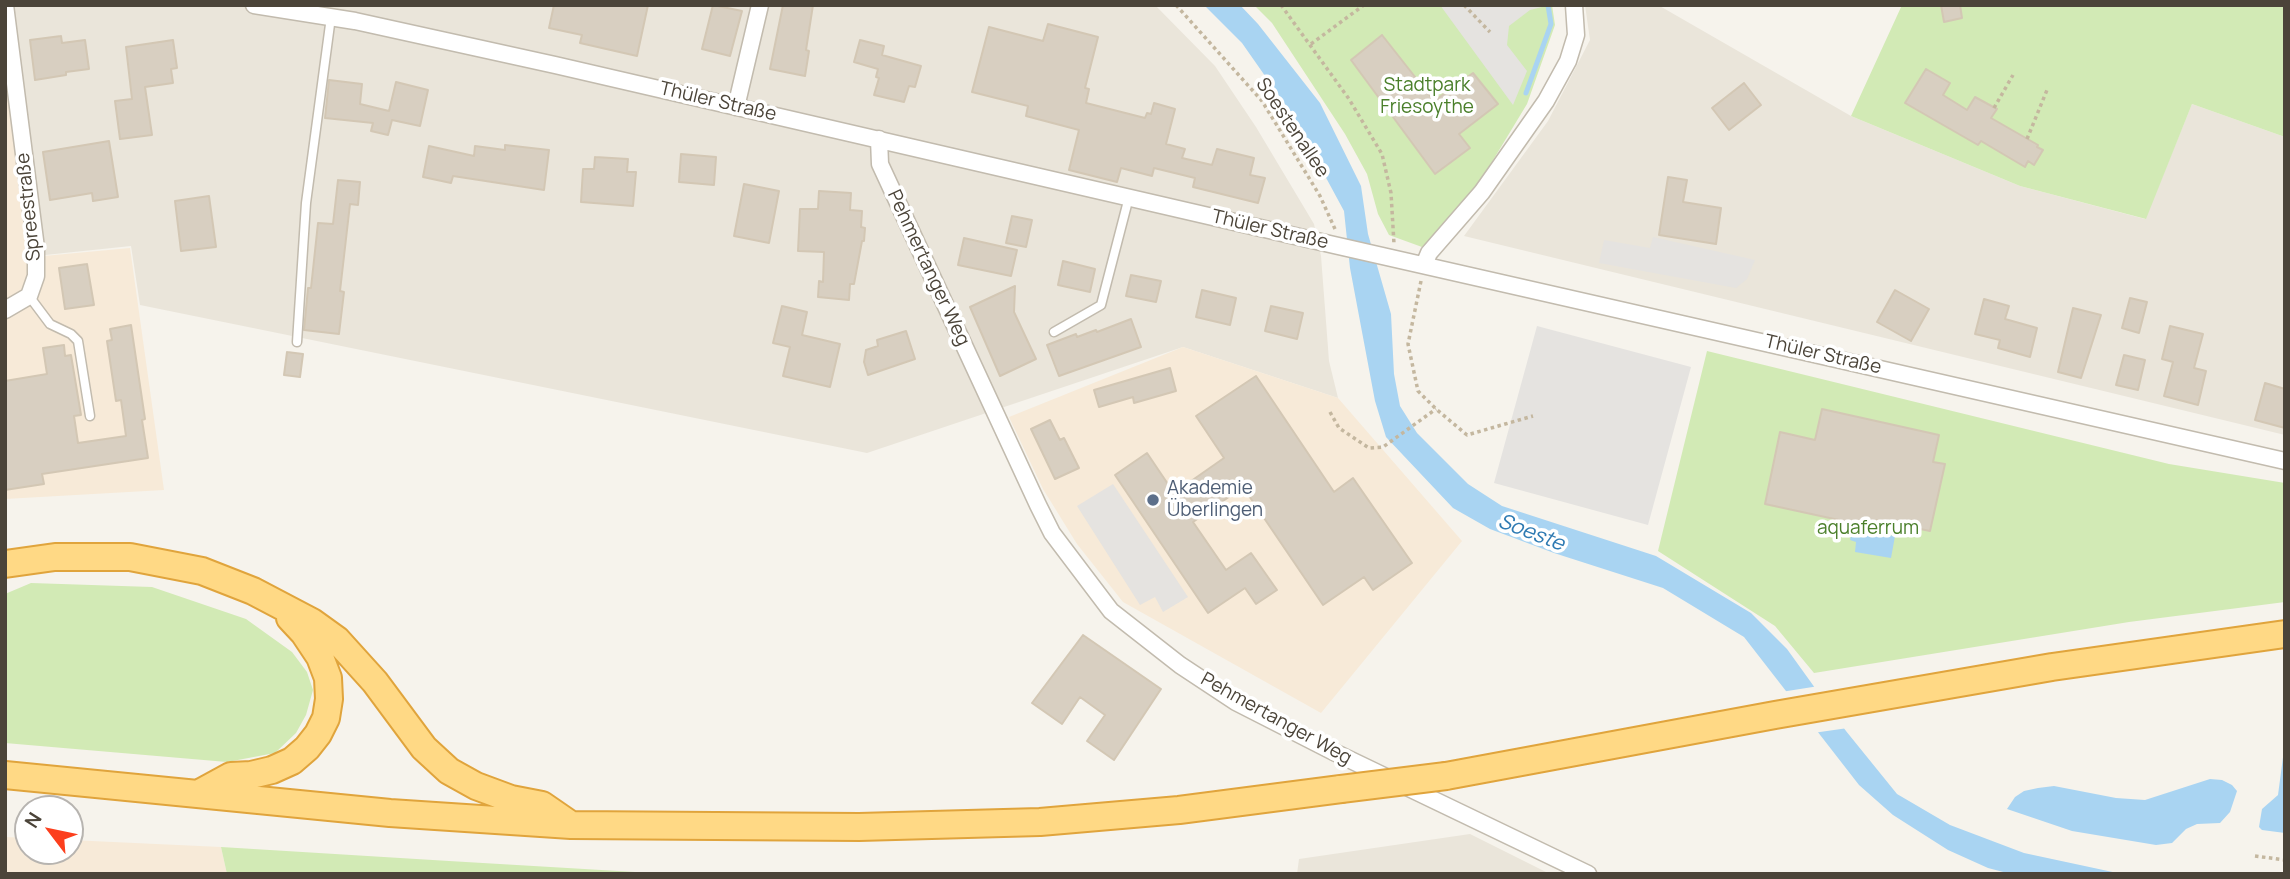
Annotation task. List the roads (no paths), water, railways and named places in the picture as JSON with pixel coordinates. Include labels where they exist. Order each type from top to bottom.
[{"type":"highway","points":[[5,564],[55,557],[130,557],[202,571],[226,579],[312,622],[337,640],[375,682],[424,748],[449,771],[475,786],[511,799],[542,805],[571,825]]},
{"type":"highway","points":[[198,794],[231,776],[272,770],[292,761],[307,748],[326,718],[328,678],[320,657],[304,633],[274,602]]},
{"type":"highway","points":[[5,775],[390,813],[571,825],[859,827],[1040,822],[1179,810],[1446,776],[2052,667],[2285,634]]},
{"type":"street","name":"Spreestraße","points":[[5,5],[36,248],[36,276],[29,296]]},
{"type":"street","name":"Thüler Straße","points":[[254,5],[331,17],[356,13],[736,107],[1340,246],[1390,251],[1424,265],[2285,461]]},
{"type":"street","points":[[736,107],[760,5]]},
{"type":"street","points":[[1424,265],[1429,253],[1482,192],[1546,102],[1568,61],[1576,35],[1573,5]]},
{"type":"street","name":"Pehmertanger Weg","points":[[879,139],[880,164],[1038,505],[1052,533],[1111,611],[1180,665],[1236,702],[1336,754],[1580,872]]},
{"type":"street","points":[[5,310],[29,296]]},
{"type":"lane","points":[[297,342],[306,203],[331,17]]},
{"type":"lane","points":[[1054,332],[1101,305],[1129,197]]},
{"type":"lane","points":[[29,296],[50,324],[71,334],[78,341],[90,416]]},
{"type":"water","name":"Soeste","points":[[1204,5],[1240,5],[1320,103],[1361,186],[1368,234],[1391,314],[1394,374],[1400,406],[1417,433],[1468,484],[1502,506],[1656,556],[1751,613],[1787,649],[1846,731],[1897,794],[1950,825],[2024,853],[2122,874],[2011,874],[1988,868],[1948,850],[1893,815],[1859,785],[1744,637],[1663,588],[1490,529],[1453,508],[1386,437],[1375,401],[1350,268],[1344,211],[1291,113],[1242,43]]},
{"type":"water","points":[[1854,524],[1861,525],[1861,530],[1895,536],[1891,558],[1855,552],[1856,542],[1850,540]]},
{"type":"water","points":[[2285,742],[2285,833],[2262,830],[2259,827],[2262,809],[2278,795]]},
{"type":"water","points":[[2210,779],[2222,780],[2237,791],[2230,812],[2220,823],[2197,824],[2186,829],[2172,843],[2156,845],[2072,831],[2007,809],[2015,797],[2024,791],[2038,788],[2054,786],[2116,798],[2145,800]]},
{"type":"waterway","points":[[1526,93],[1551,24],[1548,5]]},
{"type":"place","name":"Akademie Überlingen","points":[[1153,500]]},
{"type":"park label","name":"Stadtpark Friesoythe","points":[[1427,97]]},
{"type":"park label","name":"aquaferrum","points":[[1868,529]]}]
